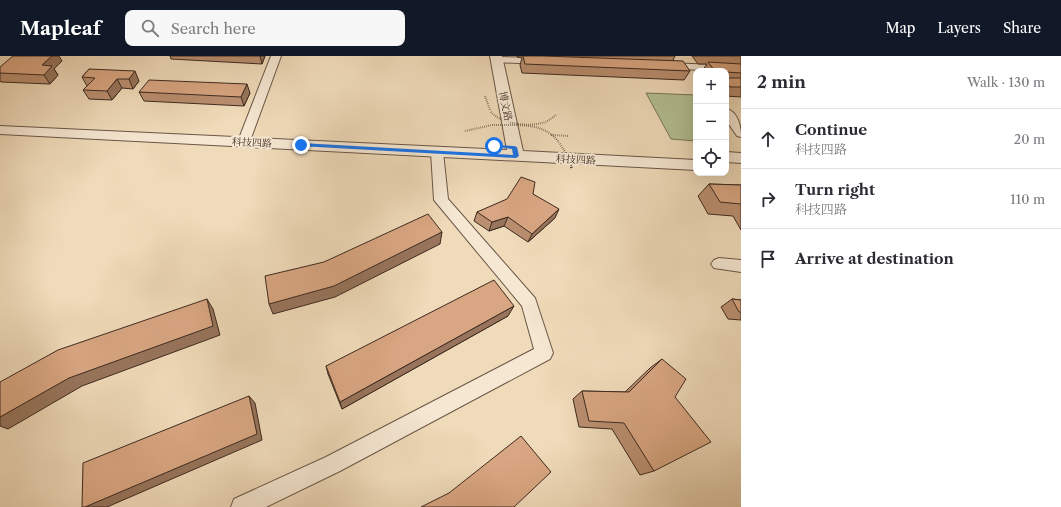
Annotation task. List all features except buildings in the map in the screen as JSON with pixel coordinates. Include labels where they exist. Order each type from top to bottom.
[{"type":"street","points":[[245,137],[276,56]]},
{"type":"street","points":[[684,56],[693,68]]},
{"type":"street","points":[[496,58],[551,62]]},
{"type":"street","name":"博文路","points":[[496,58],[515,152]]},
{"type":"street","points":[[653,65],[693,69]]},
{"type":"street","points":[[729,69],[741,69]]},
{"type":"street","points":[[729,116],[741,133]]},
{"type":"street","name":"科技四路","points":[[0,123],[515,152],[693,165]]},
{"type":"street","name":"科技四路","points":[[0,130],[245,137],[437,152],[693,156]]},
{"type":"street","points":[[242,507],[333,464],[544,353],[529,303],[441,200],[437,152]]},
{"type":"street","points":[[729,157],[741,158]]},
{"type":"street","points":[[729,166],[741,167]]},
{"type":"street","points":[[719,264],[741,266]]},
{"type":"path","points":[[485,96],[492,115],[504,121],[544,122],[556,115]]},
{"type":"path","points":[[465,131],[492,125],[537,128],[551,135],[563,145],[572,169]]},
{"type":"path","points":[[551,135],[569,136]]},
{"type":"green space","points":[[646,93],[693,95],[693,141],[671,139]]},
{"type":"route","points":[[301,145],[516,156],[514,147],[494,146]]}]
